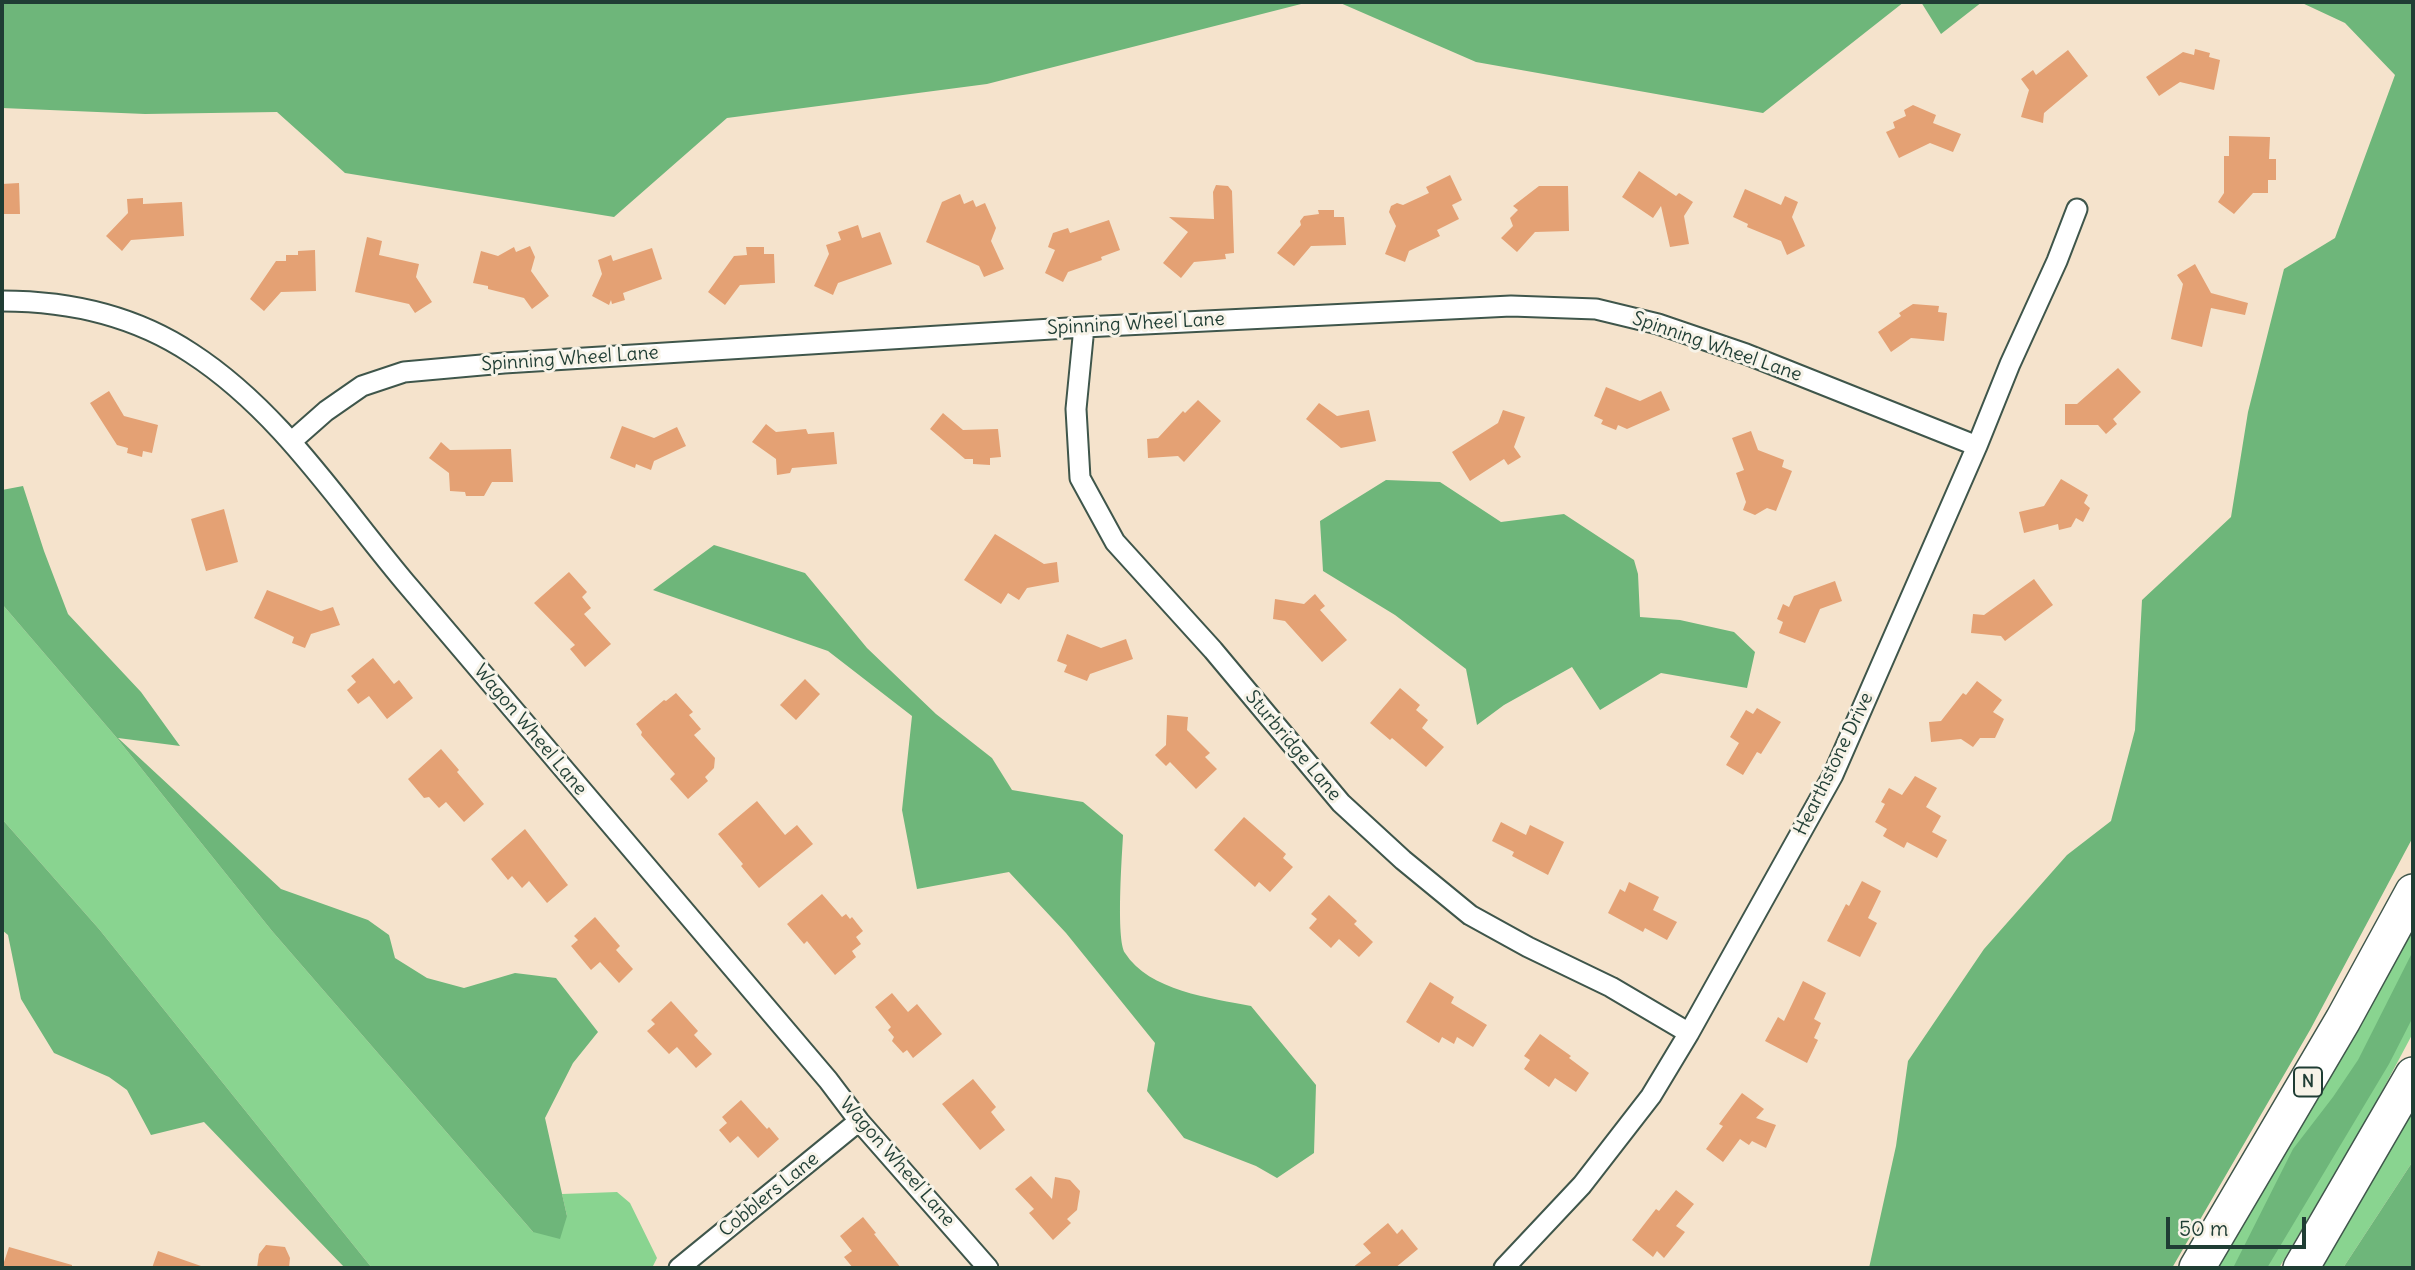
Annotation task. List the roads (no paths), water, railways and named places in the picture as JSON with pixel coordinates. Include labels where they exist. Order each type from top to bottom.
[{"type":"highway","name":"N","points":[[2197,1268],[2337,1032],[2413,892]]},
{"type":"highway","points":[[2301,1268],[2413,1075]]},
{"type":"street","name":"Hearthstone Drive","points":[[1504,1268],[1582,1185],[1651,1096],[1833,775],[2057,261],[2077,209]]},
{"type":"street","name":"Wagon Wheel Lane","points":[[2,300],[85,308],[141,327],[190,352],[230,382],[292,440],[367,538],[828,1080],[859,1122],[988,1268]]},
{"type":"street","name":"Spinning Wheel Lane","points":[[292,440],[326,411],[362,386],[404,372],[504,363],[1084,327],[1511,306],[1596,309],[1658,324],[1746,354],[1977,446]]},
{"type":"street","name":"Sturbridge Lane","points":[[1084,327],[1076,409],[1080,478],[1115,542],[1213,650],[1341,803],[1403,860],[1470,915],[1528,947],[1611,987],[1689,1033]]},
{"type":"street","name":"Cobblers Lane","points":[[679,1268],[859,1122]]}]
